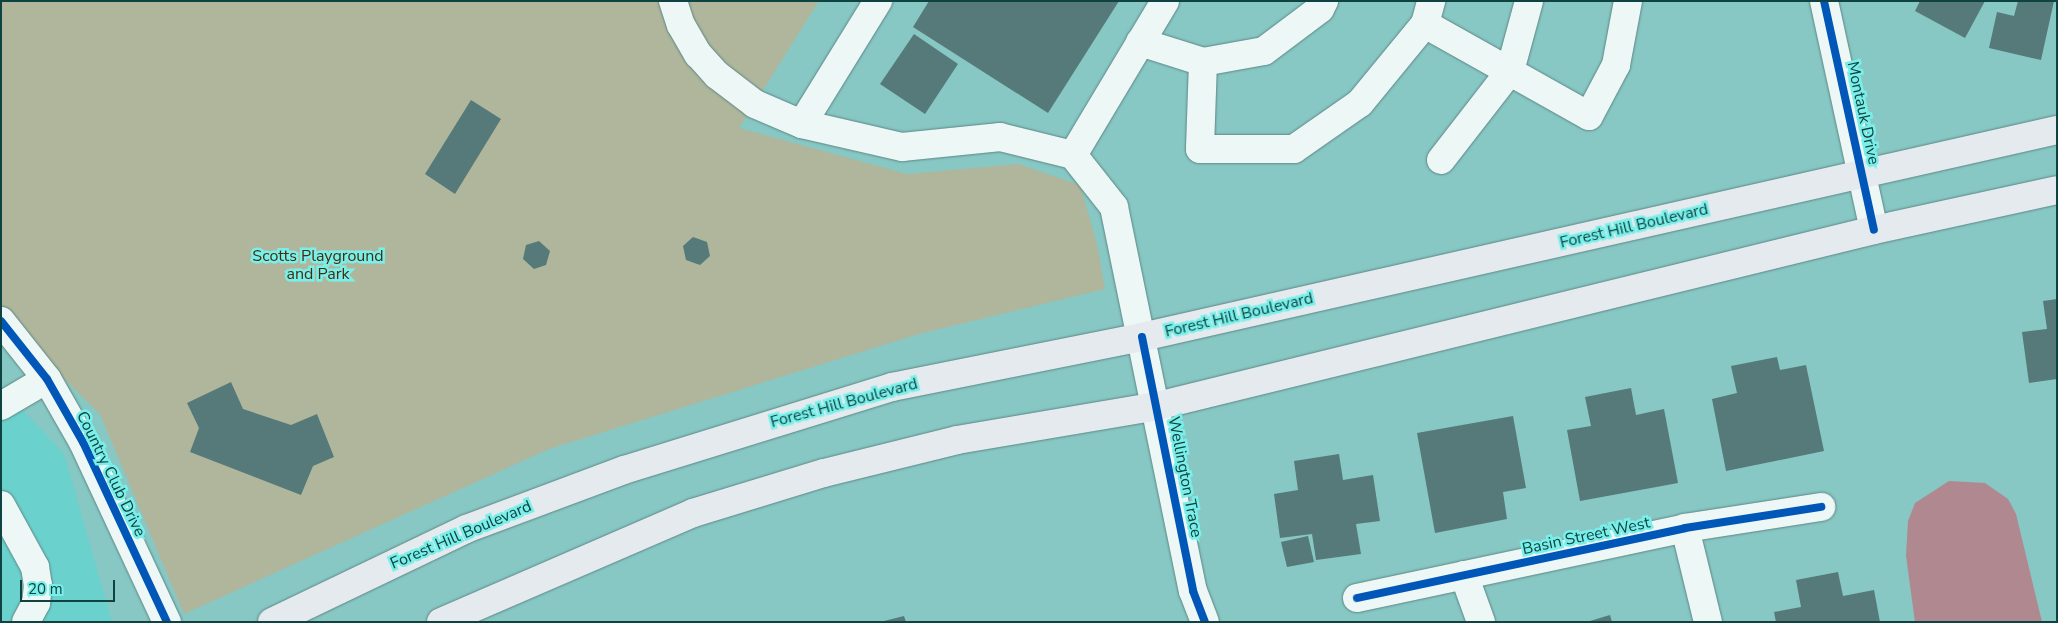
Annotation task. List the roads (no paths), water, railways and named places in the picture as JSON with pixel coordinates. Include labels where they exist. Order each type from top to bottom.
[{"type":"main road","name":"Forest Hill Boulevard","points":[[272,622],[466,530],[624,470],[723,437],[892,387],[1142,337],[2057,130]]},
{"type":"main road","points":[[441,622],[693,513],[824,473],[958,440],[1157,406],[1874,230],[2057,190]]},
{"type":"street","points":[[673,1],[681,25],[698,54],[717,75],[755,104],[802,124],[902,147],[1000,137],[1073,155],[1165,1]]},
{"type":"street","points":[[802,124],[878,1]]},
{"type":"street","points":[[1140,42],[1203,62],[1264,51],[1320,9],[1324,1]]},
{"type":"street","points":[[1441,160],[1510,71],[1529,1]]},
{"type":"street","points":[[1203,62],[1200,149],[1294,150],[1360,103],[1428,13],[1510,71],[1590,116],[1616,66],[1628,1]]},
{"type":"street","name":"Montauk Drive","points":[[1824,1],[1874,230]]},
{"type":"street","name":"Wellington Trace","points":[[1073,155],[1114,207],[1157,406],[1193,590],[1205,622]]},
{"type":"street","name":"Country Club Drive","points":[[1,321],[47,379],[83,442],[167,622]]},
{"type":"street","points":[[1,406],[47,379]]},
{"type":"street","points":[[1,505],[35,567],[38,585],[36,603],[26,622]]},
{"type":"street","name":"Basin Street West","points":[[1358,598],[1685,528],[1821,507]]},
{"type":"street","points":[[1685,528],[1708,622]]},
{"type":"street","points":[[1464,575],[1481,622]]},
{"type":"park label","name":"Scotts Playground and Park","points":[[318,265]]}]
